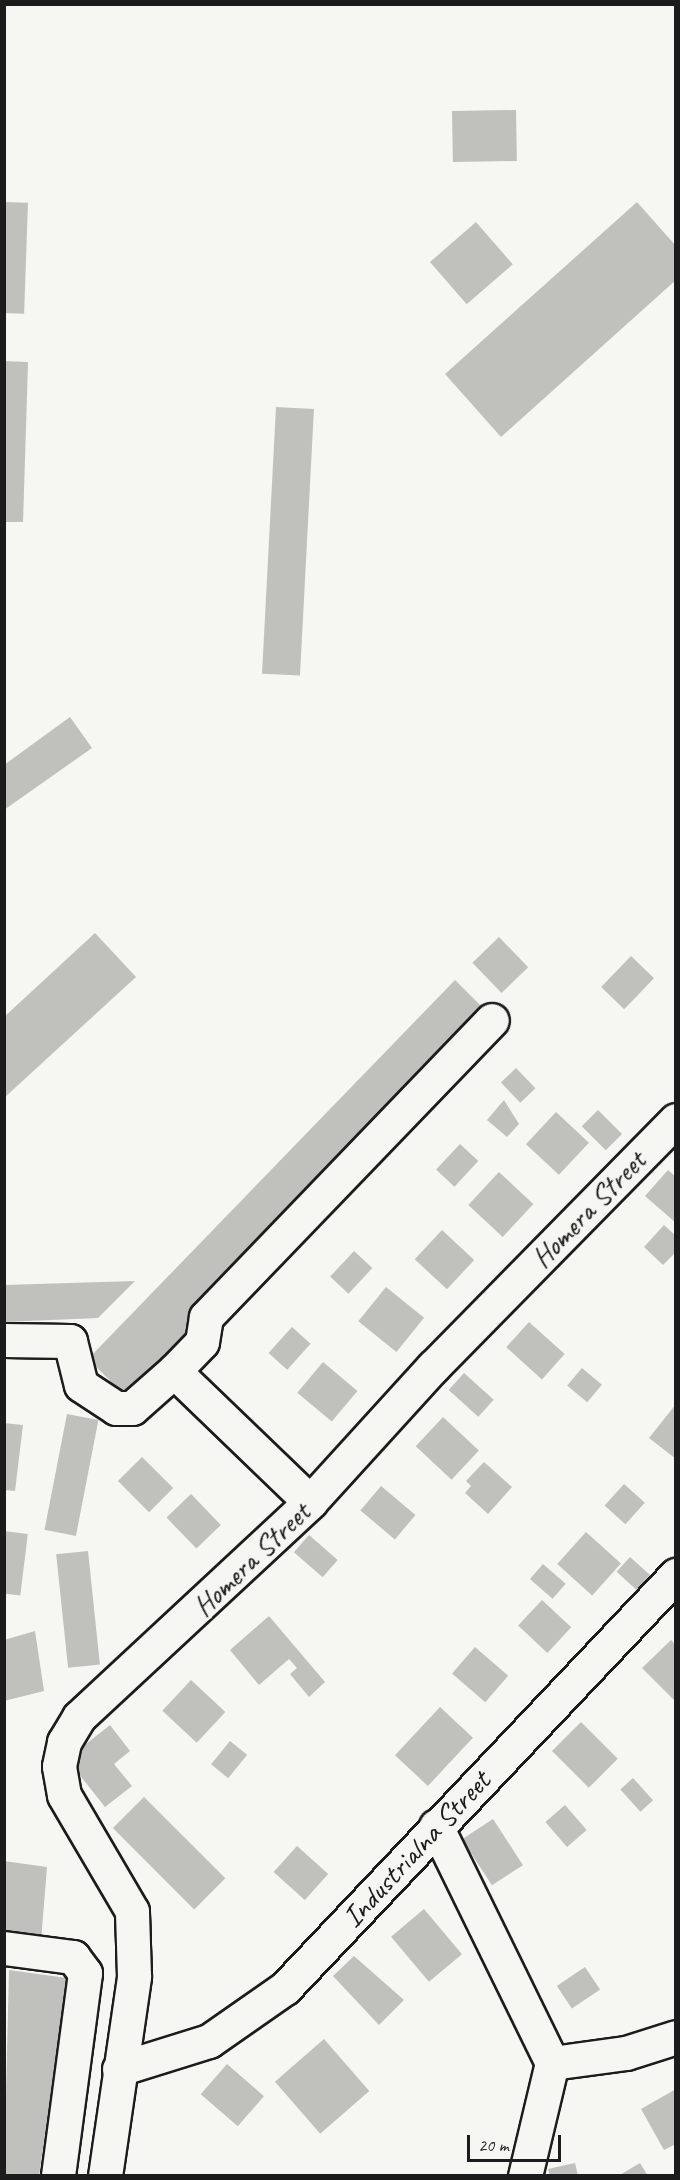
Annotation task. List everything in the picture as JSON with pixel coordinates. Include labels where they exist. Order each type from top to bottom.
[{"type":"street","points":[[4,1340],[70,1341],[81,1385],[116,1408],[132,1408],[174,1371],[202,1342],[206,1317],[492,1020]]},
{"type":"street","name":"Homera Street","points":[[105,2175],[134,1976],[132,1911],[64,1795],[59,1766],[64,1742],[79,1717],[310,1502],[433,1367],[675,1120]]},
{"type":"street","points":[[174,1371],[310,1502]]},
{"type":"street","name":"Industrialna Street","points":[[119,2069],[209,2041],[254,2013],[285,1988],[675,1575]]},
{"type":"street","points":[[436,1826],[552,2063],[525,2175]]},
{"type":"street","points":[[4,1948],[73,1957],[85,1973],[58,2175]]},
{"type":"street","points":[[552,2063],[626,2053],[675,2037]]},
{"type":"building","points":[[516,110],[517,161],[453,162],[452,111]]},
{"type":"building","points":[[4,202],[28,203],[24,314],[4,313]]},
{"type":"building","points":[[637,202],[676,246],[676,280],[501,437],[445,374]]},
{"type":"building","points":[[476,222],[513,264],[467,304],[430,262]]},
{"type":"building","points":[[4,361],[28,362],[23,522],[4,522]]},
{"type":"building","points":[[276,407],[314,409],[300,676],[262,674]]},
{"type":"building","points":[[70,717],[92,748],[4,810],[4,765]]},
{"type":"building","points":[[95,933],[136,977],[4,1098],[4,1017]]},
{"type":"building","points":[[499,937],[528,967],[502,993],[472,963]]},
{"type":"building","points":[[631,956],[654,978],[624,1009],[601,987]]},
{"type":"building","points":[[455,980],[489,1014],[185,1328],[197,1339],[134,1404],[88,1359]]},
{"type":"building","points":[[516,1068],[535,1088],[520,1103],[501,1083]]},
{"type":"building","points":[[504,1100],[519,1124],[507,1137],[487,1120]]},
{"type":"building","points":[[598,1110],[622,1134],[606,1150],[582,1126]]},
{"type":"building","points":[[556,1112],[589,1143],[559,1175],[526,1144]]},
{"type":"building","points":[[460,1144],[478,1161],[454,1187],[436,1170]]},
{"type":"building","points":[[668,1170],[676,1177],[676,1223],[645,1196]]},
{"type":"building","points":[[499,1172],[533,1204],[503,1237],[468,1205]]},
{"type":"building","points":[[664,1225],[676,1236],[676,1252],[663,1265],[644,1247]]},
{"type":"building","points":[[442,1230],[474,1260],[447,1289],[415,1259]]},
{"type":"building","points":[[354,1251],[372,1268],[348,1294],[330,1277]]},
{"type":"building","points":[[135,1281],[98,1318],[4,1322],[4,1285]]},
{"type":"building","points":[[386,1287],[424,1318],[396,1352],[358,1321]]},
{"type":"building","points":[[529,1322],[565,1354],[542,1379],[506,1347]]},
{"type":"building","points":[[292,1327],[311,1344],[287,1370],[269,1353]]},
{"type":"building","points":[[323,1362],[357,1391],[332,1422],[297,1393]]},
{"type":"building","points":[[582,1368],[602,1385],[587,1402],[567,1386]]},
{"type":"building","points":[[464,1373],[494,1400],[478,1417],[449,1390]]},
{"type":"building","points":[[676,1404],[676,1459],[649,1438]]},
{"type":"building","points":[[67,1414],[98,1420],[76,1536],[44,1530]]},
{"type":"building","points":[[443,1417],[479,1450],[452,1480],[416,1446]]},
{"type":"building","points":[[4,1423],[23,1425],[15,1491],[4,1490]]},
{"type":"building","points":[[142,1457],[173,1488],[149,1512],[118,1481]]},
{"type":"building","points":[[484,1462],[512,1487],[488,1514],[465,1493],[471,1486],[466,1481]]},
{"type":"building","points":[[624,1484],[645,1503],[625,1524],[605,1506]]},
{"type":"building","points":[[381,1486],[415,1515],[395,1539],[360,1511]]},
{"type":"building","points":[[191,1494],[221,1525],[196,1549],[167,1518]]},
{"type":"building","points":[[4,1531],[28,1534],[20,1595],[4,1593]]},
{"type":"building","points":[[586,1532],[621,1563],[592,1595],[557,1564]]},
{"type":"building","points":[[309,1535],[338,1560],[323,1577],[294,1552]]},
{"type":"building","points":[[88,1551],[100,1664],[68,1668],[56,1554]]},
{"type":"building","points":[[630,1557],[650,1575],[637,1590],[617,1572]]},
{"type":"building","points":[[543,1564],[566,1584],[553,1599],[530,1579]]},
{"type":"building","points":[[542,1600],[571,1627],[547,1653],[518,1626]]},
{"type":"building","points":[[269,1616],[325,1682],[309,1697],[290,1674],[297,1668],[289,1659],[259,1685],[230,1650]]},
{"type":"building","points":[[35,1631],[44,1691],[4,1701],[4,1640]]},
{"type":"building","points":[[671,1640],[676,1645],[676,1702],[642,1668]]},
{"type":"building","points":[[475,1647],[508,1676],[485,1702],[452,1673]]},
{"type":"building","points":[[191,1680],[225,1712],[197,1743],[162,1711]]},
{"type":"building","points":[[440,1707],[473,1738],[428,1786],[395,1755]]},
{"type":"building","points":[[581,1722],[618,1759],[589,1788],[552,1751]]},
{"type":"building","points":[[110,1725],[130,1751],[114,1764],[132,1786],[105,1807],[67,1759]]},
{"type":"building","points":[[230,1741],[247,1755],[228,1778],[211,1764]]},
{"type":"building","points":[[633,1778],[653,1800],[640,1812],[620,1789]]},
{"type":"building","points":[[144,1797],[225,1878],[194,1909],[113,1828]]},
{"type":"building","points":[[565,1805],[587,1830],[567,1847],[545,1822]]},
{"type":"building","points":[[493,1819],[523,1865],[492,1885],[462,1839]]},
{"type":"building","points":[[297,1846],[328,1874],[305,1900],[274,1872]]},
{"type":"building","points":[[4,1861],[47,1867],[41,1941],[4,1935]]},
{"type":"building","points":[[424,1909],[462,1954],[429,1982],[391,1937]]},
{"type":"building","points":[[354,1956],[404,2000],[379,2025],[333,1976]]},
{"type":"building","points":[[585,1967],[600,1989],[572,2008],[557,1986]]},
{"type":"building","points":[[9,1970],[67,1978],[39,2176],[4,2176]]},
{"type":"building","points":[[324,2039],[369,2091],[320,2134],[275,2082]]},
{"type":"building","points":[[227,2064],[264,2096],[238,2126],[201,2094]]},
{"type":"building","points":[[676,2089],[676,2144],[664,2150],[641,2109]]},
{"type":"building","points":[[575,2163],[578,2176],[550,2176],[548,2169]]},
{"type":"building","points":[[640,2163],[648,2176],[618,2176]]}]
